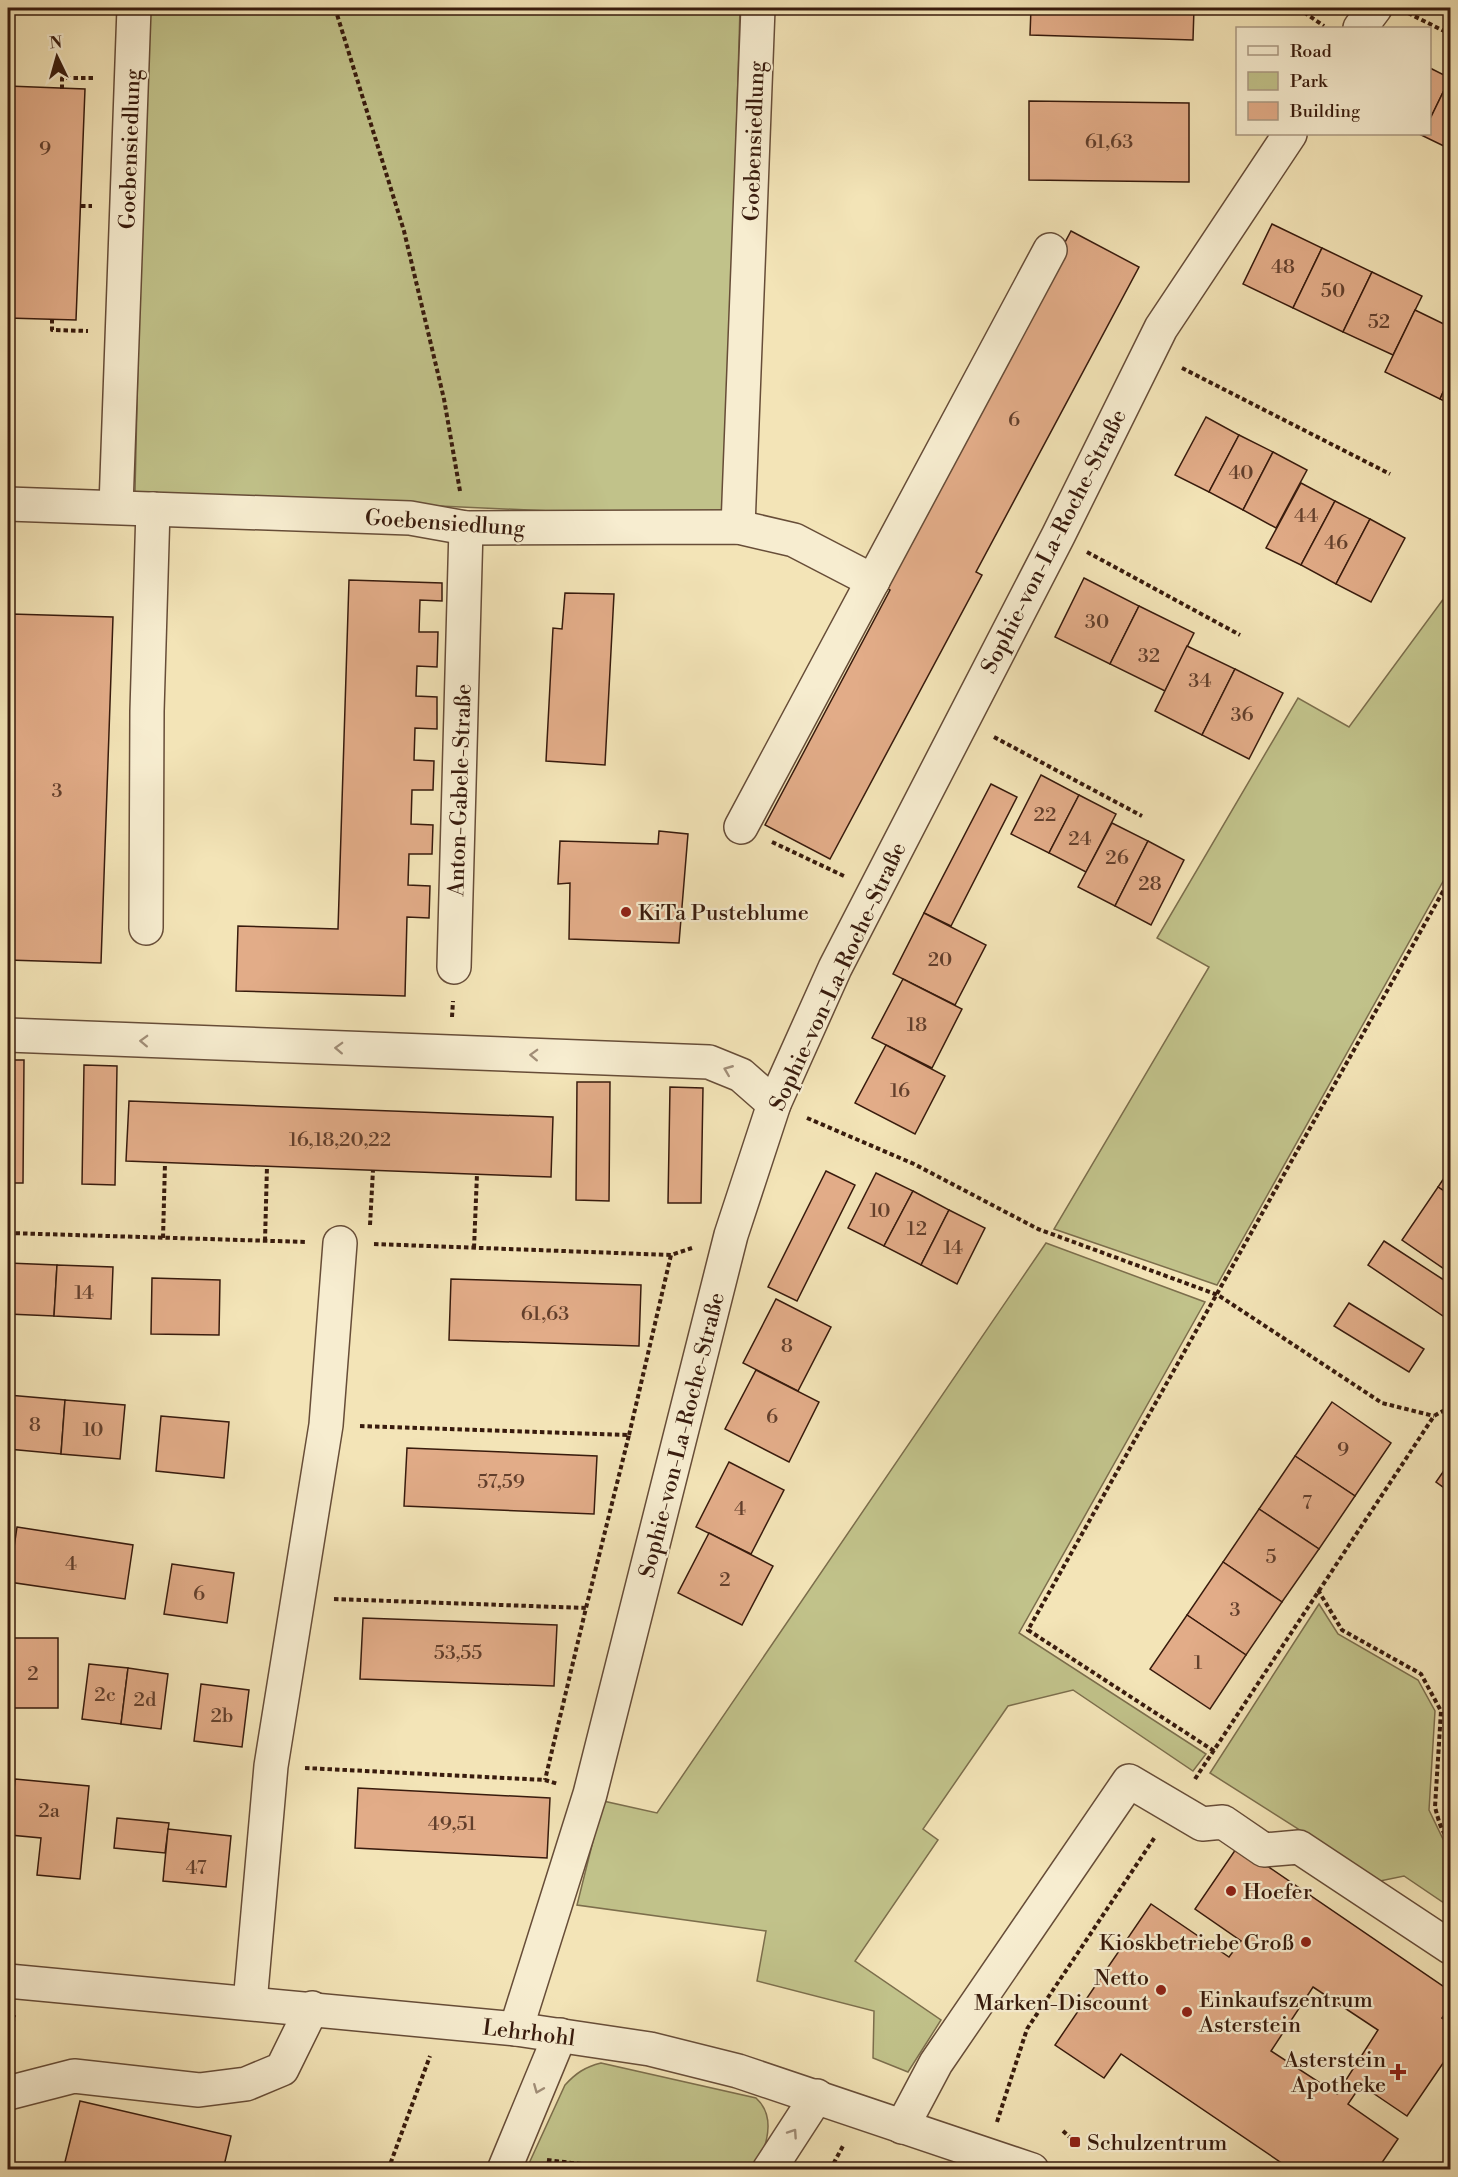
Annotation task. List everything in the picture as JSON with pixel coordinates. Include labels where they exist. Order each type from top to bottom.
[{"type":"street","name":"Goebensiedlung","points":[[116,506],[134,8]]},
{"type":"street","name":"Goebensiedlung","points":[[738,527],[758,8]]},
{"type":"street","points":[[1361,27],[1375,8]]},
{"type":"street","name":"Sophie-von-La-Roche-Straße","points":[[516,2029],[590,1794],[731,1235],[774,1104],[835,968],[1058,536],[1149,351],[1176,301],[1289,135]]},
{"type":"street","points":[[741,827],[1050,250]]},
{"type":"street","name":"Goebensiedlung","points":[[8,504],[410,518],[466,528],[738,527],[794,540],[873,581]]},
{"type":"street","points":[[146,928],[153,509]]},
{"type":"street","name":"Anton-Gabele-Straße","points":[[454,967],[466,528]]},
{"type":"street","points":[[8,1035],[709,1062],[741,1075],[774,1104]]},
{"type":"street","points":[[249,2003],[271,1766],[355,1238]]},
{"type":"street","points":[[902,2127],[936,2063],[1129,1781],[1176,1806],[1202,1824],[1223,1822],[1263,1850],[1299,1847],[1450,1947]]},
{"type":"street","name":"Lehrhohl","points":[[8,1981],[516,2029],[683,2057],[738,2070],[1032,2169]]},
{"type":"street","points":[[8,2093],[74,2076],[199,2090],[246,2084],[282,2069],[312,2008]]},
{"type":"street","points":[[507,2163],[560,2035]]},
{"type":"street","points":[[769,2169],[817,2096]]},
{"type":"path","points":[[335,8],[404,231],[444,399],[466,528]]},
{"type":"path","points":[[1298,8],[1326,27]]},
{"type":"path","points":[[1398,8],[1450,34]]},
{"type":"path","points":[[62,89],[62,78],[131,78]]},
{"type":"path","points":[[52,319],[52,330],[122,332]]},
{"type":"path","points":[[1149,351],[1390,474]]},
{"type":"path","points":[[1058,536],[1240,634]]},
{"type":"path","points":[[962,720],[1142,816]]},
{"type":"path","points":[[741,827],[874,891]]},
{"type":"path","points":[[1214,1751],[1028,1630],[1450,879]]},
{"type":"path","points":[[452,1052],[454,967]]},
{"type":"path","points":[[774,1104],[914,1164],[1038,1229],[1218,1295],[1382,1403],[1434,1416]]},
{"type":"path","points":[[163,1238],[165,1162]]},
{"type":"path","points":[[265,1241],[267,1166]]},
{"type":"path","points":[[355,1238],[373,1170]]},
{"type":"path","points":[[474,1248],[477,1174]]},
{"type":"path","points":[[545,1780],[630,1435],[671,1255]]},
{"type":"path","points":[[986,2154],[1027,2029],[1214,1751],[1434,1416],[1450,1407]]},
{"type":"path","points":[[326,1425],[630,1435]]},
{"type":"path","points":[[1318,1590],[1342,1630],[1421,1674],[1441,1711],[1435,1807],[1446,1836],[1450,1839]]},
{"type":"path","points":[[297,1597],[586,1608]]},
{"type":"path","points":[[271,1766],[545,1780],[590,1794]]},
{"type":"path","points":[[8,2054],[15,2015]]},
{"type":"path","points":[[388,2169],[443,2021]]},
{"type":"path","points":[[1063,2131],[1075,2142]]},
{"type":"path","points":[[507,2163],[632,2169]]},
{"type":"path","points":[[1143,2165],[1156,2164]]},
{"type":"green space","points":[[146,8],[740,8],[725,519],[135,492]]},
{"type":"green space","points":[[1450,590],[1450,869],[1217,1285],[1054,1229],[1209,967],[1157,938],[1298,698],[1349,727]]},
{"type":"green space","points":[[1046,1243],[1205,1302],[1019,1633],[1206,1754],[1193,1771],[1073,1690],[1008,1706],[923,1829],[938,1840],[855,1961],[941,2020],[908,2072],[873,2058],[874,2011],[757,1981],[766,1931],[577,1905],[603,1801],[657,1813]]},
{"type":"green space","points":[[1319,1604],[1338,1634],[1418,1680],[1435,1711],[1429,1810],[1443,1839],[1450,1844],[1450,1907],[1404,1876],[1380,1881],[1210,1773]]},
{"type":"green space","points":[[601,2063],[756,2098],[766,2114],[768,2133],[755,2169],[526,2170],[565,2085],[581,2071]]},
{"type":"building","points":[[1031,8],[1194,8],[1193,40],[1030,35]]},
{"type":"building","points":[[1431,68],[1450,78],[1431,117]]},
{"type":"building","points":[[1450,78],[1450,149],[1421,135],[1431,135],[1431,117]]},
{"type":"building","points":[[8,86],[85,89],[76,320],[8,318]]},
{"type":"building","points":[[1029,101],[1189,103],[1189,182],[1029,180]]},
{"type":"building","points":[[1272,224],[1322,248],[1293,308],[1243,284]]},
{"type":"building","points":[[1071,231],[1139,267],[976,572],[982,575],[830,859],[765,825],[890,590],[882,586]]},
{"type":"building","points":[[1322,248],[1372,272],[1343,332],[1293,308]]},
{"type":"building","points":[[1372,272],[1422,296],[1393,355],[1343,332]]},
{"type":"building","points":[[1415,310],[1450,327],[1450,377],[1440,399],[1385,372]]},
{"type":"building","points":[[1450,377],[1450,404],[1440,399]]},
{"type":"building","points":[[1206,417],[1239,435],[1209,492],[1175,475]]},
{"type":"building","points":[[1239,435],[1273,452],[1243,510],[1209,492]]},
{"type":"building","points":[[1273,452],[1307,470],[1276,528],[1243,510]]},
{"type":"building","points":[[1301,483],[1335,501],[1301,565],[1266,548]]},
{"type":"building","points":[[1335,501],[1370,519],[1336,584],[1301,565]]},
{"type":"building","points":[[1370,519],[1405,538],[1371,602],[1336,584]]},
{"type":"building","points":[[1084,578],[1139,606],[1110,664],[1055,637]]},
{"type":"building","points":[[349,580],[442,583],[442,601],[420,600],[419,632],[438,632],[437,667],[417,666],[416,696],[437,697],[437,729],[415,728],[414,760],[434,761],[433,790],[412,790],[411,824],[433,825],[432,854],[409,854],[408,885],[430,886],[429,918],[407,917],[405,996],[236,991],[238,926],[338,929]]},
{"type":"building","points":[[565,593],[614,594],[605,765],[546,761],[553,628],[562,629]]},
{"type":"building","points":[[1139,606],[1194,633],[1165,691],[1110,664]]},
{"type":"building","points":[[11,614],[113,617],[101,963],[8,960],[8,732]]},
{"type":"building","points":[[1187,646],[1235,669],[1202,735],[1155,711]]},
{"type":"building","points":[[1235,669],[1283,693],[1249,759],[1202,735]]},
{"type":"building","points":[[1041,775],[1079,795],[1049,853],[1011,834]]},
{"type":"building","points":[[991,784],[1017,797],[951,926],[924,913]]},
{"type":"building","points":[[1079,795],[1116,814],[1086,872],[1049,853]]},
{"type":"building","points":[[1112,823],[1148,841],[1115,906],[1078,887]]},
{"type":"building","name":"KiTa Pusteblume","points":[[659,831],[688,834],[679,943],[569,939],[570,883],[558,884],[560,841],[658,844]]},
{"type":"building","points":[[1148,841],[1184,860],[1151,925],[1115,906]]},
{"type":"building","points":[[924,913],[986,945],[955,1005],[893,974]]},
{"type":"building","points":[[903,979],[962,1009],[932,1068],[872,1038]]},
{"type":"building","points":[[886,1045],[945,1076],[915,1134],[855,1103]]},
{"type":"building","points":[[8,1060],[24,1060],[23,1183],[8,1183]]},
{"type":"building","points":[[84,1065],[117,1066],[115,1185],[82,1184]]},
{"type":"building","points":[[577,1082],[610,1082],[609,1201],[576,1200]]},
{"type":"building","points":[[670,1087],[703,1088],[701,1203],[668,1203]]},
{"type":"building","points":[[129,1101],[553,1117],[551,1177],[126,1161]]},
{"type":"building","points":[[1450,1169],[1450,1195],[1438,1187]]},
{"type":"building","points":[[826,1171],[855,1185],[797,1301],[768,1287]]},
{"type":"building","points":[[876,1173],[913,1191],[884,1246],[848,1228]]},
{"type":"building","points":[[1438,1187],[1450,1195],[1450,1273],[1402,1240]]},
{"type":"building","points":[[913,1191],[949,1210],[921,1265],[884,1246]]},
{"type":"building","points":[[949,1210],[985,1228],[957,1284],[921,1265]]},
{"type":"building","points":[[1384,1241],[1450,1284],[1450,1305],[1443,1316],[1368,1265]]},
{"type":"building","points":[[8,1263],[57,1265],[54,1316],[8,1314]]},
{"type":"building","points":[[57,1265],[113,1267],[111,1319],[54,1316]]},
{"type":"building","points":[[152,1278],[220,1280],[219,1335],[151,1334]]},
{"type":"building","points":[[451,1279],[641,1285],[639,1346],[449,1340]]},
{"type":"building","points":[[776,1299],[831,1327],[798,1391],[743,1363]]},
{"type":"building","points":[[1349,1303],[1424,1349],[1409,1372],[1334,1326]]},
{"type":"building","points":[[756,1370],[819,1402],[789,1462],[725,1429]]},
{"type":"building","points":[[8,1395],[65,1400],[61,1454],[8,1449]]},
{"type":"building","points":[[65,1400],[125,1405],[120,1459],[61,1454]]},
{"type":"building","points":[[1332,1402],[1391,1443],[1355,1496],[1295,1456]]},
{"type":"building","points":[[161,1416],[229,1422],[224,1478],[156,1471]]},
{"type":"building","points":[[407,1448],[597,1456],[594,1514],[404,1506]]},
{"type":"building","points":[[1295,1456],[1355,1496],[1319,1549],[1259,1509]]},
{"type":"building","points":[[729,1462],[784,1490],[751,1554],[696,1527]]},
{"type":"building","points":[[1450,1462],[1450,1492],[1436,1482]]},
{"type":"building","points":[[1259,1509],[1319,1549],[1282,1602],[1223,1562]]},
{"type":"building","points":[[17,1527],[133,1545],[125,1599],[9,1582]]},
{"type":"building","points":[[709,1533],[773,1566],[742,1625],[678,1593]]},
{"type":"building","points":[[1223,1562],[1282,1602],[1246,1655],[1187,1615]]},
{"type":"building","points":[[172,1564],[234,1573],[227,1623],[164,1614]]},
{"type":"building","points":[[1187,1615],[1246,1655],[1210,1709],[1150,1669]]},
{"type":"building","points":[[363,1618],[557,1625],[554,1686],[360,1679]]},
{"type":"building","points":[[8,1638],[58,1638],[58,1708],[8,1708]]},
{"type":"building","points":[[89,1664],[128,1668],[121,1724],[82,1719]]},
{"type":"building","points":[[128,1668],[168,1674],[161,1729],[121,1724]]},
{"type":"building","points":[[201,1684],[249,1690],[242,1747],[194,1741]]},
{"type":"building","points":[[15,1779],[89,1786],[80,1879],[37,1875],[41,1838],[10,1835]]},
{"type":"building","points":[[358,1788],[550,1798],[547,1858],[355,1848]]},
{"type":"building","points":[[117,1818],[169,1823],[165,1853],[114,1848]]},
{"type":"building","points":[[168,1829],[231,1836],[226,1887],[163,1881]]},
{"type":"building","name":"Einkaufszentrum Asterstein","points":[[1238,1846],[1450,1991],[1450,2006],[1442,2018],[1450,2024],[1450,2053],[1407,2116],[1361,2085],[1348,2104],[1398,2139],[1377,2170],[1292,2170],[1121,2054],[1104,2078],[1055,2045],[1151,1904],[1229,1957],[1241,1941],[1195,1909]],"holes":[[[1313,1987],[1378,2030],[1337,2094],[1271,2051]]]},
{"type":"building","points":[[80,2101],[231,2136],[223,2170],[63,2170]]},
{"type":"place","name":"KiTa Pusteblume","points":[[626,912]]},
{"type":"place","name":"Hoefer","points":[[1231,1891]]},
{"type":"place","name":"Kioskbetriebe Groß","points":[[1306,1942]]},
{"type":"place","name":"Netto Marken-Discount","points":[[1161,1990]]},
{"type":"place","name":"Einkaufszentrum Asterstein","points":[[1187,2012]]},
{"type":"place","name":"Asterstein Apotheke","points":[[1398,2072]]},
{"type":"place","name":"Schulzentrum","points":[[1075,2142]]}]
